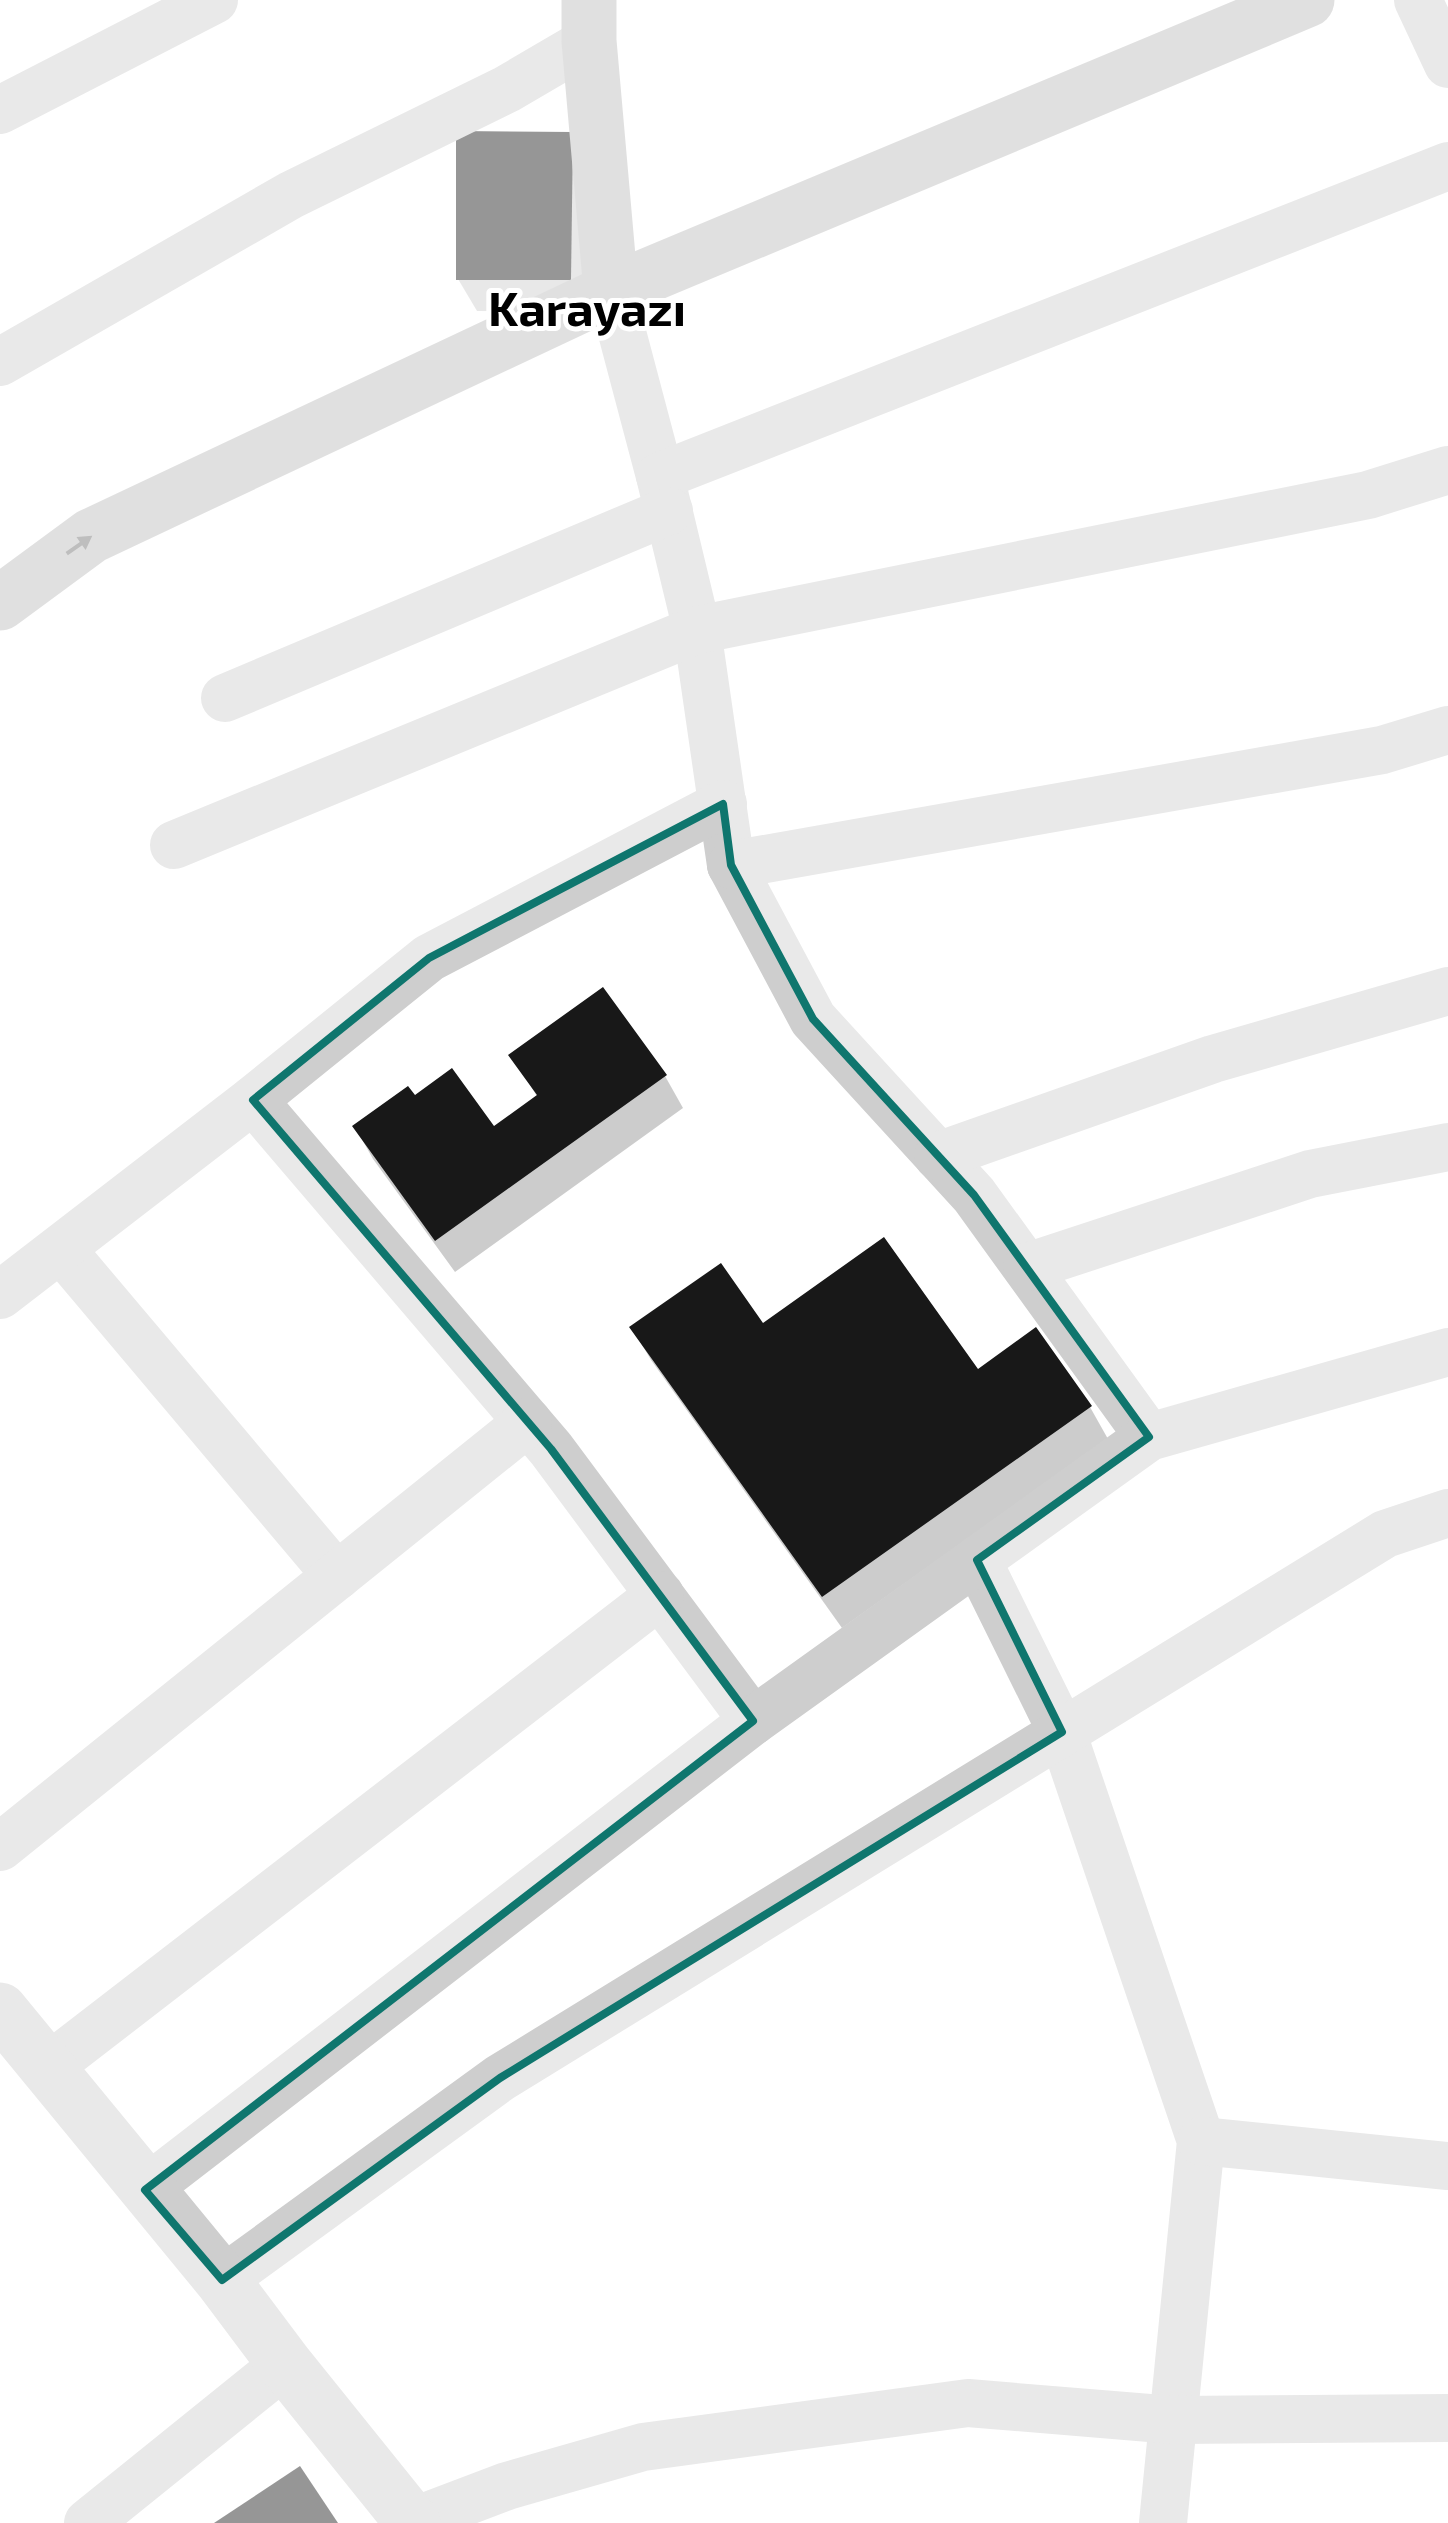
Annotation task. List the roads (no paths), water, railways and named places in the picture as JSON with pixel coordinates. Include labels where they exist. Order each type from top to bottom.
[{"type":"main road","points":[[1178,54],[1244,0]]},
{"type":"main road","points":[[0,603],[90,536],[611,291],[1306,0]]},
{"type":"main road","points":[[589,20],[611,291]]},
{"type":"main road","points":[[0,555],[84,499],[470,324],[611,291]]},
{"type":"street","points":[[0,110],[214,0]]},
{"type":"street","points":[[1418,0],[1448,64]]},
{"type":"street","points":[[0,362],[291,195],[506,89],[589,20]]},
{"type":"street","points":[[225,698],[664,493],[1448,166]]},
{"type":"street","points":[[611,291],[696,630],[731,865],[813,1019],[974,1195],[1149,1437]]},
{"type":"street","points":[[174,845],[696,630],[1368,495],[1448,470]]},
{"type":"street","points":[[731,865],[1382,750],[1448,730]]},
{"type":"street","points":[[0,1295],[429,958],[722,804]]},
{"type":"street","points":[[938,1156],[1213,1059],[1448,991]]},
{"type":"street","points":[[253,1100],[528,1422],[753,1721]]},
{"type":"street","points":[[1028,1266],[1310,1174],[1448,1147]]},
{"type":"street","points":[[61,1249],[337,1576]]},
{"type":"street","points":[[145,2190],[753,1721],[1149,1437],[1448,1352]]},
{"type":"street","points":[[0,1847],[528,1422]]},
{"type":"street","points":[[222,2280],[500,2078],[1385,1534],[1448,1512]]},
{"type":"street","points":[[977,1560],[1062,1732],[1201,2141],[1164,2523]]},
{"type":"street","points":[[48,2068],[660,1596]]},
{"type":"street","points":[[0,2010],[222,2280],[413,2522],[508,2486],[643,2447],[968,2403],[1174,2420],[1448,2418]]},
{"type":"street","points":[[1201,2141],[1448,2166]]},
{"type":"street","points":[[88,2523],[285,2364]]},
{"type":"district","name":"Karayazı","points":[[587,309]]}]
